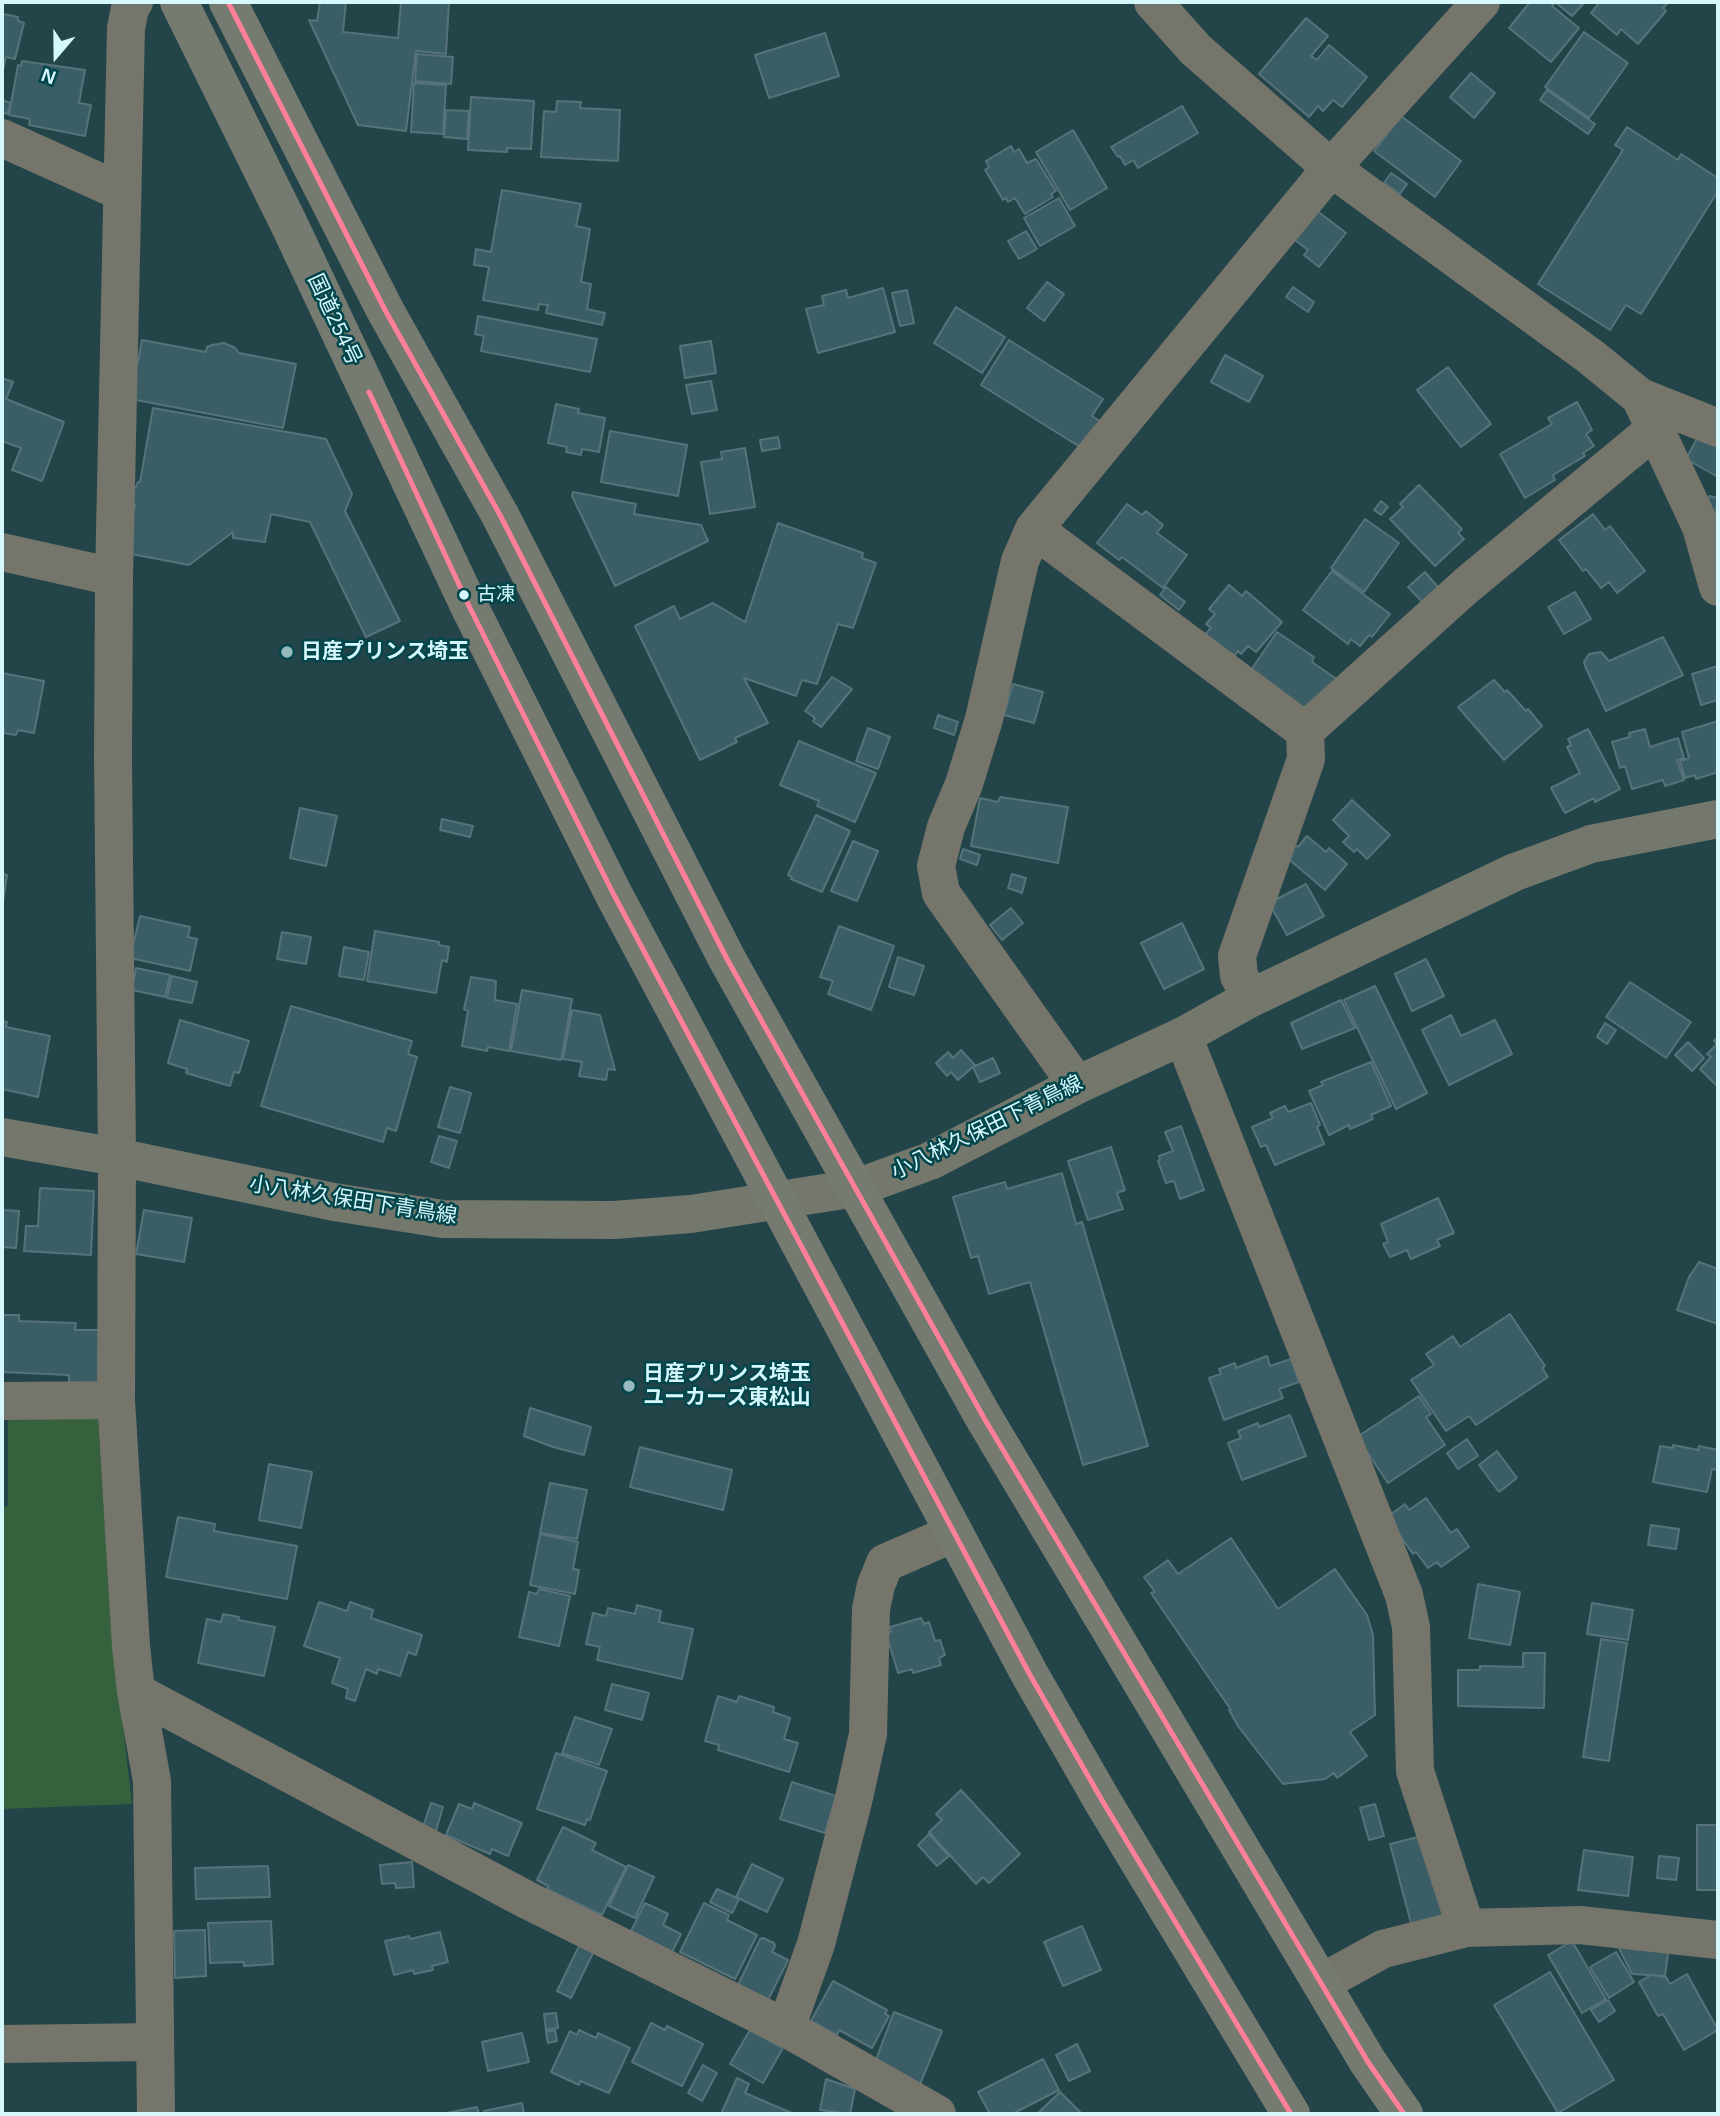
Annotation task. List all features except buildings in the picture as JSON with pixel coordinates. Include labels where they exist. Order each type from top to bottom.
[{"type":"highway","name":"国道254号","points":[[179,2],[288,222],[470,608],[614,895],[1030,1675],[1290,2114]]},
{"type":"highway","points":[[228,2],[384,310],[500,515],[727,959],[984,1418],[1368,2062],[1404,2114]]},
{"type":"main road","name":"小八林久保田下青鳥線","points":[[2,1137],[117,1157],[334,1202],[443,1219],[614,1220],[691,1214],[856,1188],[930,1161],[1077,1085],[1183,1035],[1251,998],[1515,872],[1591,844],[1718,818]]},
{"type":"street","points":[[134,2],[126,28],[114,577],[116,1400],[131,1646],[136,1692],[152,1781],[156,2114]]},
{"type":"street","points":[[1153,2],[1196,50],[1331,168],[1591,357],[1647,414],[1701,527],[1718,587]]},
{"type":"street","points":[[1077,1085],[941,893],[936,866],[946,827],[964,783],[984,719],[1020,561],[1034,528],[1331,168],[1481,2]]},
{"type":"street","points":[[2,138],[122,192]]},
{"type":"street","points":[[1647,414],[1718,428]]},
{"type":"street","points":[[1305,731],[1467,585],[1647,414]]},
{"type":"street","points":[[1034,528],[1305,731]]},
{"type":"street","points":[[2,552],[114,577]]},
{"type":"street","points":[[1251,998],[1239,976],[1237,956],[1306,759],[1305,731]]},
{"type":"street","points":[[1183,1035],[1404,1595],[1411,1627],[1415,1771],[1465,1928]]},
{"type":"street","points":[[2,1401],[116,1400]]},
{"type":"street","points":[[786,2028],[816,1944],[868,1734],[871,1609],[876,1585],[886,1563],[954,1533]]},
{"type":"street","points":[[136,1692],[527,1900],[786,2028],[937,2114]]},
{"type":"street","points":[[1321,1983],[1383,1949],[1465,1928],[1580,1925],[1718,1940]]},
{"type":"street","points":[[2,2044],[155,2042]]},
{"type":"green space","points":[[8,1407],[97,1408],[112,1633],[132,1804],[2,1809],[2,1507],[8,1506]]},
{"type":"transit line","points":[[228,2],[385,310],[500,515],[727,959],[984,1418],[1368,2062],[1404,2114]]},
{"type":"transit line","points":[[369,392],[470,608],[614,895],[1030,1675],[1103,1802],[1291,2114]]},
{"type":"place","name":"古凍","points":[[464,595]]},
{"type":"place","name":"日産プリンス埼玉","points":[[287,652]]},
{"type":"place","name":"日産プリンス埼玉 ユーカーズ東松山","points":[[629,1386]]}]
